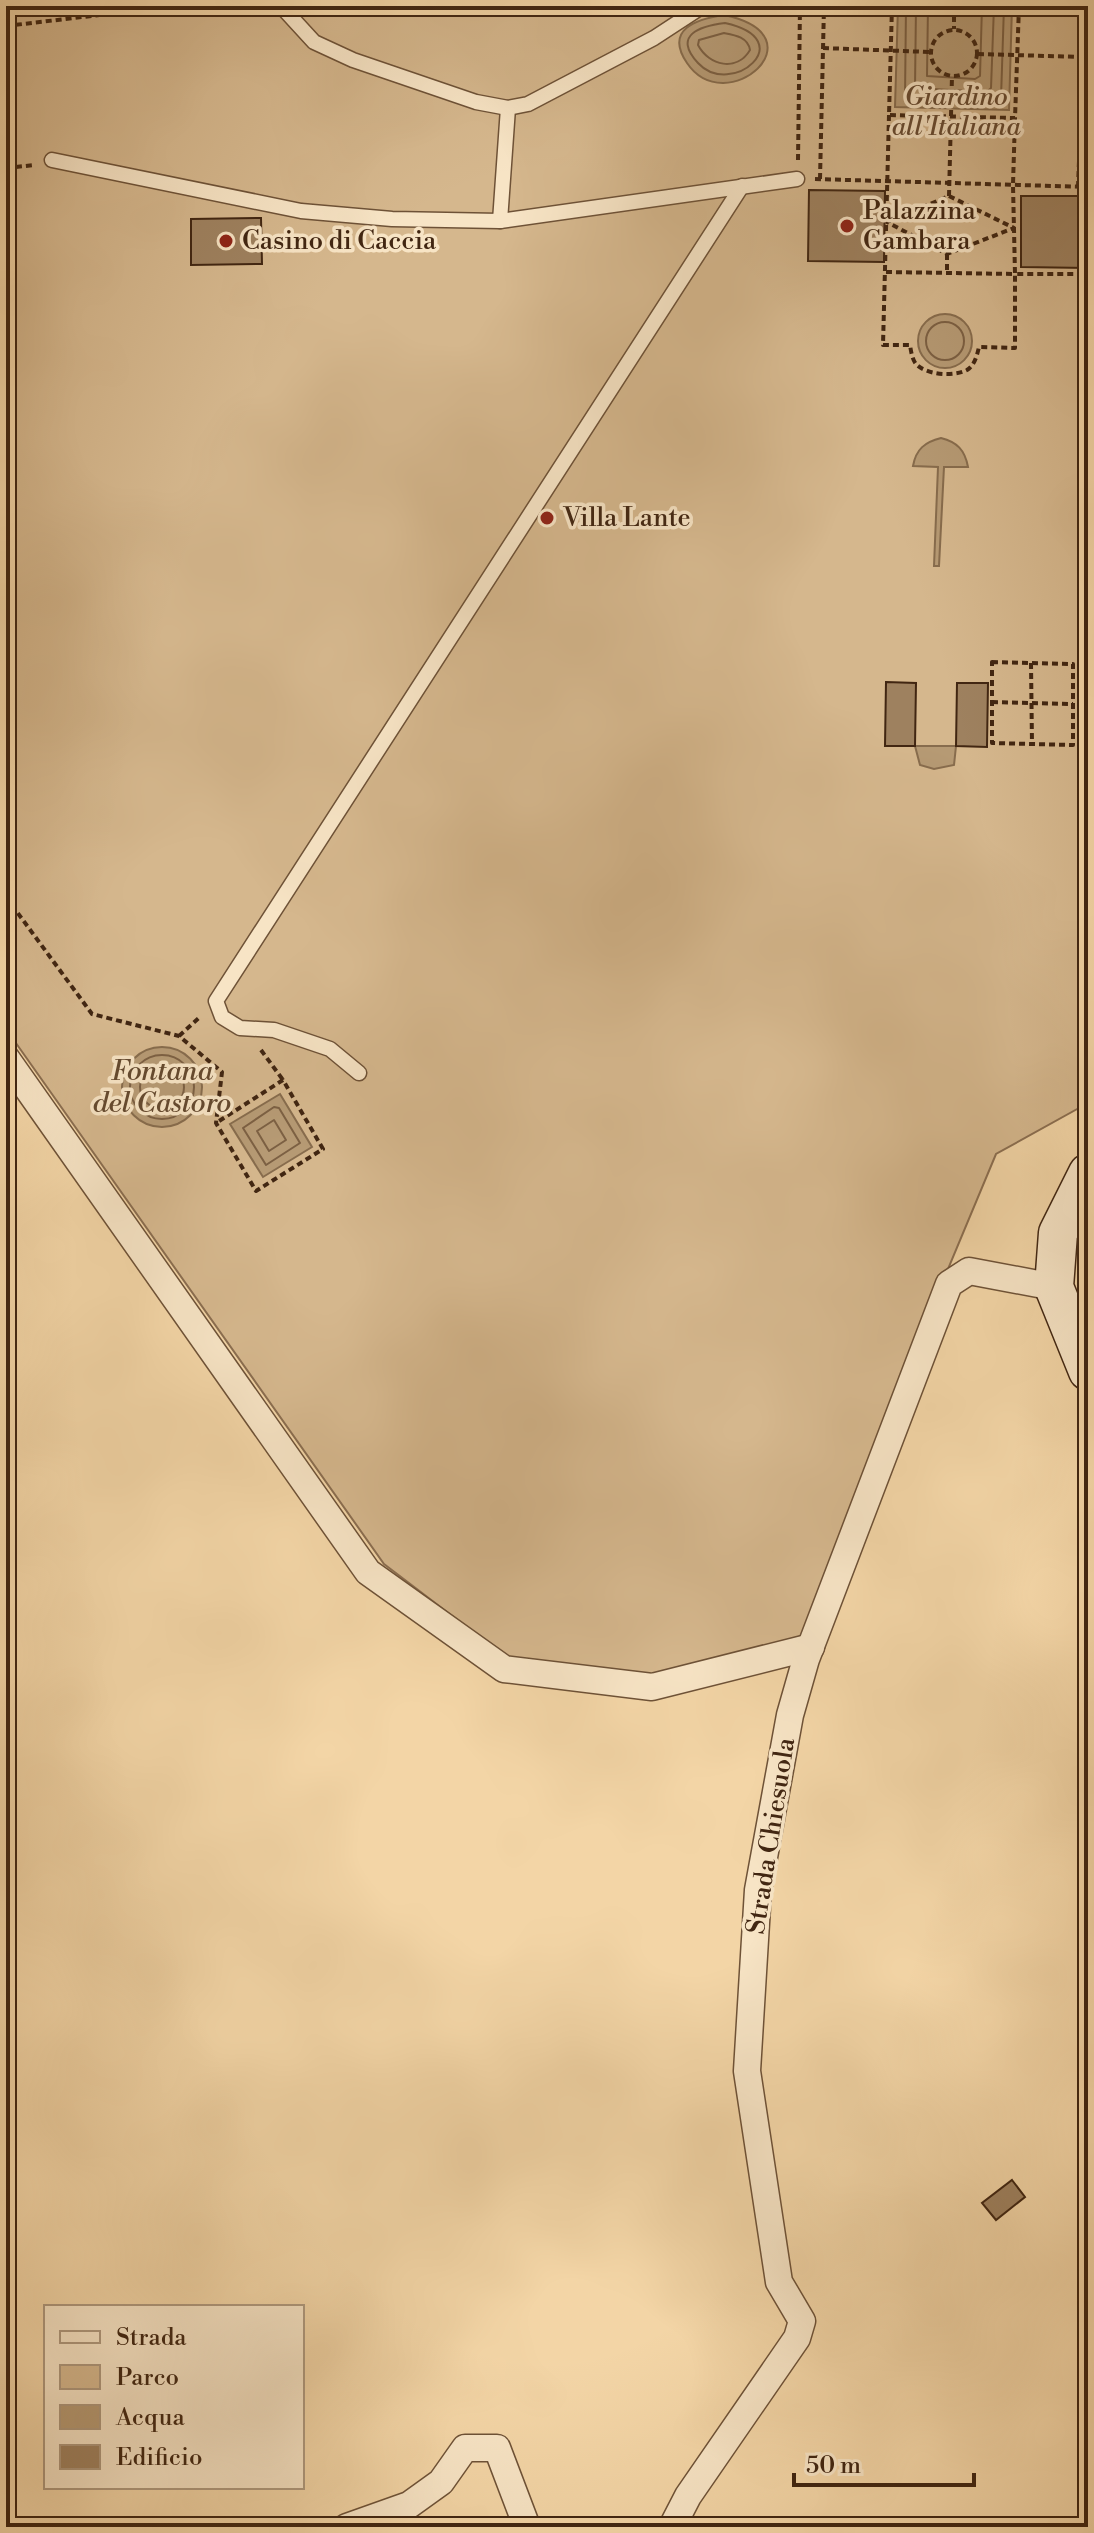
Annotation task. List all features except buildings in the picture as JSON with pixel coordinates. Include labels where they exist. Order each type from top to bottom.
[{"type":"street","points":[[6,1058],[368,1572],[504,1669],[652,1687],[811,1647]]},
{"type":"street","points":[[1088,1173],[1058,1233],[1054,1287],[1088,1371]]},
{"type":"street","name":"Strada Chiesuola","points":[[672,2527],[688,2496],[797,2338],[802,2321],[779,2282],[747,2071],[758,1890],[790,1715],[811,1647],[949,1284],[969,1271],[1054,1287]]},
{"type":"street","points":[[347,2527],[409,2505],[441,2482],[465,2448],[497,2448],[527,2527]]},
{"type":"lane","points":[[281,6],[314,42],[353,60],[476,102],[508,108],[528,104],[654,38],[703,6]]},
{"type":"lane","points":[[500,221],[508,108]]},
{"type":"lane","points":[[52,160],[301,211],[392,219],[500,221],[797,179]]},
{"type":"lane","points":[[359,1073],[330,1049],[274,1030],[240,1028],[222,1017],[216,1001],[742,186]]},
{"type":"path","points":[[6,26],[176,6]]},
{"type":"path","points":[[800,6],[797,179],[1088,187]]},
{"type":"path","points":[[820,179],[824,6]]},
{"type":"path","points":[[892,6],[883,345],[910,345],[917,365],[937,373],[966,370],[973,364],[979,347],[1015,348],[1013,185],[1019,6]]},
{"type":"path","points":[[954,6],[954,29]]},
{"type":"path","points":[[1078,187],[1085,6]]},
{"type":"path","points":[[954,29],[971,37],[977,54],[969,70],[952,76],[937,69],[930,52],[937,36],[954,29]]},
{"type":"path","points":[[823,48],[930,52]]},
{"type":"path","points":[[977,54],[1083,57]]},
{"type":"path","points":[[949,196],[952,76]]},
{"type":"path","points":[[889,115],[1015,118]]},
{"type":"path","points":[[6,168],[29,167],[52,160]]},
{"type":"path","points":[[887,222],[949,196],[1014,228]]},
{"type":"path","points":[[887,222],[947,254],[1014,228]]},
{"type":"path","points":[[947,254],[947,273]]},
{"type":"path","points":[[886,272],[1087,274]]},
{"type":"path","points":[[992,662],[1073,664],[1073,745],[992,743],[992,702],[992,662]]},
{"type":"path","points":[[1031,663],[1032,744]]},
{"type":"path","points":[[992,702],[1073,704]]},
{"type":"path","points":[[6,897],[92,1014],[179,1036],[222,1072],[216,1123],[256,1191],[323,1149],[283,1080],[263,1051],[240,1028]]},
{"type":"path","points":[[179,1036],[216,1001]]},
{"type":"path","points":[[216,1123],[283,1080]]},
{"type":"green space","name":"Villa Lante","points":[[6,6],[1088,6],[1088,1103],[996,1154],[895,1396],[805,1635],[650,1679],[510,1660],[384,1564],[6,1029]]},
{"type":"water","points":[[898,6],[1012,6],[1009,110],[895,107]]},
{"type":"water","points":[[724,15],[753,25],[766,40],[767,55],[758,69],[742,79],[723,83],[704,78],[687,63],[679,42],[681,34],[694,23]]},
{"type":"water","points":[[945,314],[964,322],[972,341],[964,360],[945,368],[926,360],[918,341],[926,322]]},
{"type":"water","points":[[941,438],[959,448],[968,467],[944,467],[939,566],[934,566],[938,467],[913,466],[922,447]]},
{"type":"water","points":[[915,746],[956,746],[954,765],[934,769],[920,765]]},
{"type":"water","name":"Fontana del Castoro","points":[[162,1047],[177,1050],[190,1059],[199,1072],[202,1087],[199,1102],[190,1115],[177,1124],[162,1127],[147,1124],[134,1115],[125,1102],[122,1087],[125,1072],[134,1059],[147,1050]]},
{"type":"water","points":[[280,1094],[312,1147],[263,1177],[230,1124]]},
{"type":"place","name":"Palazzina Gambara","points":[[847,226]]},
{"type":"place","name":"Casino di Caccia","points":[[226,241]]},
{"type":"place","name":"Villa Lante","points":[[547,518]]},
{"type":"park label","name":"Giardino all'Italiana","points":[[956,112]]}]
